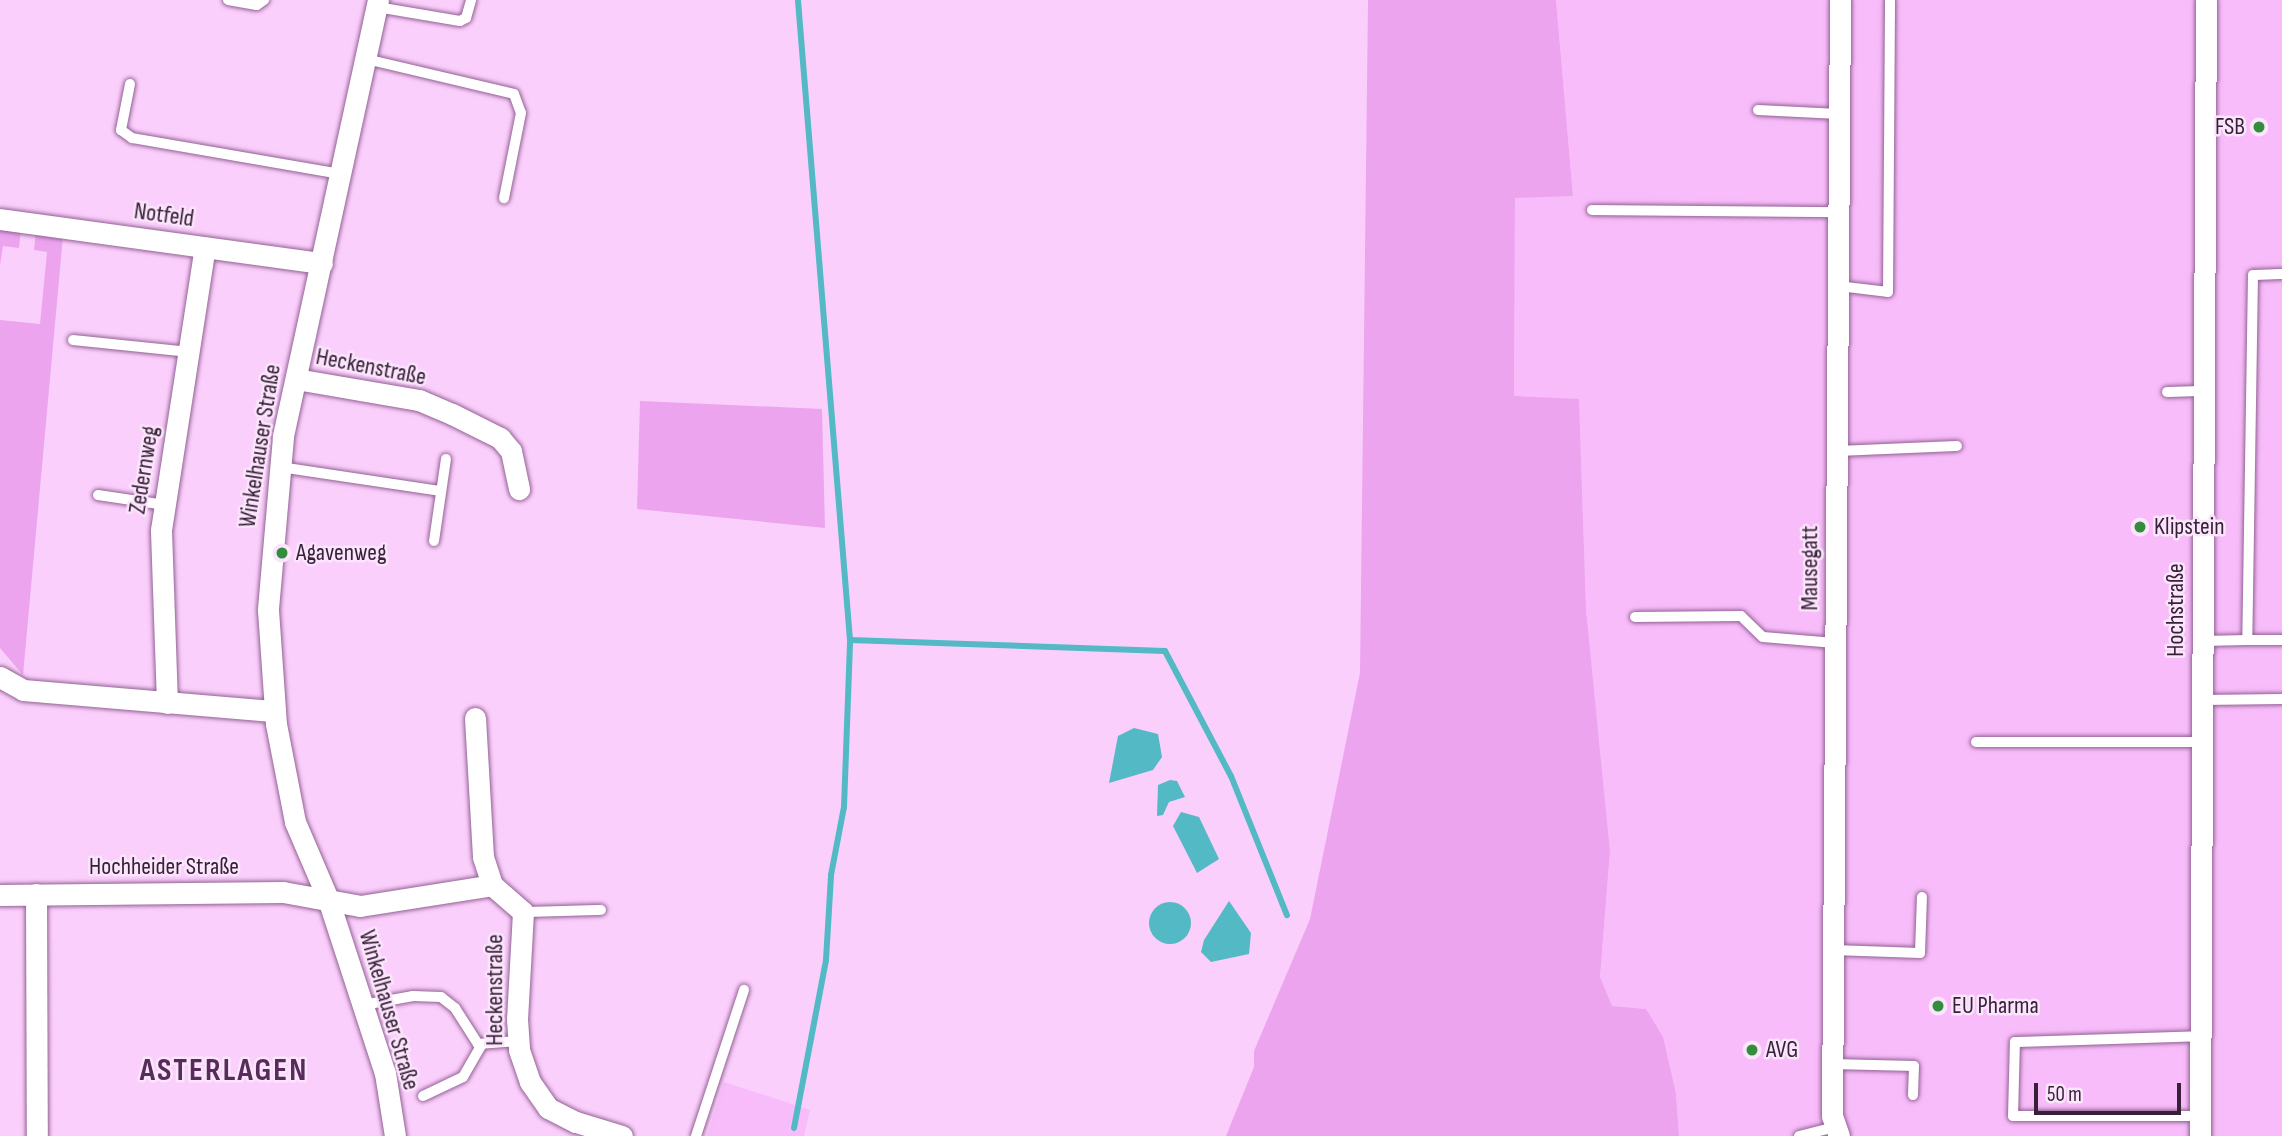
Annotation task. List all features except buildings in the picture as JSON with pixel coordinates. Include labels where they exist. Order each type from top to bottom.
[{"type":"street","name":"Mausegatt","points":[[1837,1131],[1832,1064],[1840,0]]},
{"type":"street","name":"Hochstraße","points":[[2200,1126],[2201,391],[2206,0]]},
{"type":"street","name":"Winkelhauser Straße","points":[[378,3],[279,467],[268,610],[275,711],[295,822],[328,899],[385,1073],[395,1136]]},
{"type":"street","name":"Notfeld","points":[[0,219],[322,263]]},
{"type":"street","name":"Zedernweg","points":[[167,703],[161,530],[205,247]]},
{"type":"street","name":"Heckenstraße","points":[[296,379],[419,400],[452,414],[506,445],[511,451],[519,489]]},
{"type":"street","points":[[0,677],[23,690],[275,711]]},
{"type":"street","points":[[475,718],[484,857],[492,886]]},
{"type":"street","name":"Winkelhauser Straße","points":[[328,899],[360,906],[492,886]]},
{"type":"street","name":"Heckenstraße","points":[[492,886],[523,912],[518,1041],[530,1082],[548,1108],[576,1122],[622,1136]]},
{"type":"street","name":"Hochheider Straße","points":[[0,895],[283,892],[328,899]]},
{"type":"street","points":[[36,894],[37,1136]]},
{"type":"lane","points":[[228,0],[257,5],[264,0]]},
{"type":"lane","points":[[378,3],[460,21],[467,18],[471,0]]},
{"type":"lane","points":[[1838,286],[1888,292],[1890,0]]},
{"type":"lane","points":[[366,59],[514,94],[521,113],[504,198]]},
{"type":"lane","points":[[130,84],[121,130],[132,138],[340,174]]},
{"type":"lane","points":[[1758,110],[1839,114]]},
{"type":"lane","points":[[1592,210],[1839,212]]},
{"type":"lane","points":[[2247,640],[2253,275],[2282,274]]},
{"type":"lane","points":[[73,340],[189,352]]},
{"type":"lane","points":[[2167,392],[2201,391]]},
{"type":"lane","points":[[1837,451],[1957,446]]},
{"type":"lane","points":[[434,541],[446,459]]},
{"type":"lane","points":[[279,467],[441,491]]},
{"type":"lane","points":[[98,495],[165,505]]},
{"type":"lane","points":[[1634,617],[1741,616],[1763,636],[1835,643]]},
{"type":"lane","points":[[2202,641],[2282,640]]},
{"type":"lane","points":[[2202,700],[2282,699]]},
{"type":"lane","points":[[1976,742],[2202,743]]},
{"type":"lane","points":[[1833,950],[1920,953],[1922,897]]},
{"type":"lane","points":[[523,912],[601,910]]},
{"type":"lane","points":[[696,1136],[744,990]]},
{"type":"lane","points":[[363,1004],[405,997],[441,997],[455,1008],[481,1046]]},
{"type":"lane","points":[[2200,1126],[2013,1116],[2015,1042],[2201,1036]]},
{"type":"lane","points":[[481,1046],[518,1041]]},
{"type":"lane","points":[[424,1096],[463,1077],[481,1046]]},
{"type":"lane","points":[[1832,1064],[1914,1066],[1913,1095]]},
{"type":"lane","points":[[1799,1136],[1837,1131]]},
{"type":"shaded area","points":[[1368,0],[1556,0],[1573,196],[1515,198],[1514,396],[1579,399],[1586,609],[1610,851],[1600,977],[1612,1006],[1646,1009],[1663,1037],[1676,1094],[1679,1136],[1226,1136],[1254,1067],[1254,1051],[1310,919],[1360,673]]},
{"type":"shaded area","points":[[1556,0],[2282,0],[2282,1136],[1679,1136],[1676,1094],[1646,1009],[1612,1006],[1600,977],[1610,851],[1586,609],[1579,400],[1514,396],[1515,197],[1573,196]]},
{"type":"shaded area","points":[[0,225],[21,229],[19,248],[3,246],[0,265]]},
{"type":"shaded area","points":[[36,231],[63,236],[23,675],[0,648],[0,320],[40,324],[47,252],[34,250]]},
{"type":"shaded area","points":[[640,401],[822,409],[825,528],[637,509]]},
{"type":"shaded area","points":[[1134,728],[1158,734],[1162,757],[1153,770],[1109,783],[1118,736]]},
{"type":"shaded area","points":[[1170,780],[1177,781],[1185,797],[1169,802],[1163,815],[1157,816],[1158,785]]},
{"type":"shaded area","points":[[1181,812],[1199,817],[1219,859],[1197,873],[1173,826]]},
{"type":"shaded area","points":[[1229,901],[1251,933],[1249,954],[1211,962],[1201,952],[1204,940]]},
{"type":"shaded area","points":[[1170,902],[1185,908],[1191,923],[1185,938],[1170,944],[1155,938],[1149,923],[1155,908]]},
{"type":"shaded area","points":[[724,1082],[810,1110],[804,1136],[707,1136]]},
{"type":"waterway","points":[[794,1128],[826,960],[831,875],[844,807],[850,640],[798,0]]},
{"type":"waterway","points":[[850,640],[1165,651],[1231,776],[1287,915]]},
{"type":"place","name":"FSB","points":[[2259,127]]},
{"type":"place","name":"Klipstein","points":[[2140,527]]},
{"type":"place","name":"Agavenweg","points":[[282,553]]},
{"type":"place","name":"EU Pharma","points":[[1938,1006]]},
{"type":"place","name":"AVG","points":[[1752,1050]]},
{"type":"district","name":"ASTERLAGEN","points":[[224,1071]]}]
